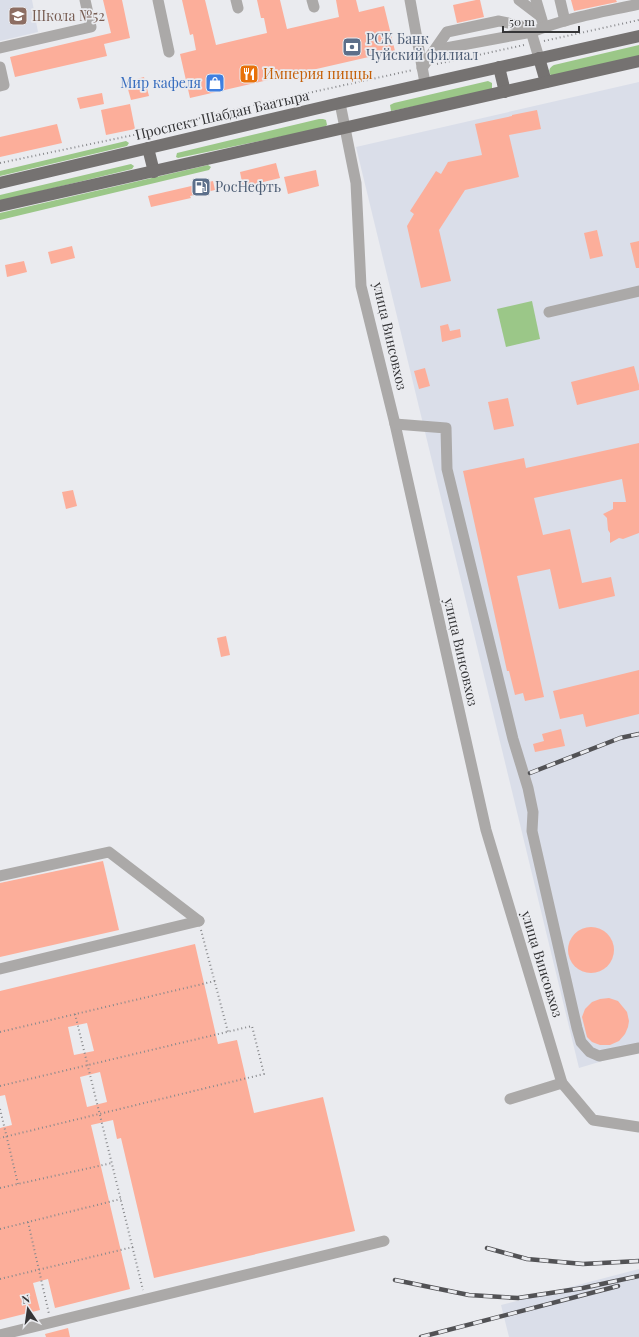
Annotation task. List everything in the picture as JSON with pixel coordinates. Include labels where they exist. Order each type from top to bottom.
[{"type":"main road","name":"Проспект Шабдан Баатыра","points":[[0,183],[425,83],[639,36]]},
{"type":"main road","points":[[540,58],[546,82]]},
{"type":"main road","points":[[0,206],[639,61]]},
{"type":"main road","points":[[499,67],[505,92]]},
{"type":"main road","points":[[148,148],[154,172]]},
{"type":"street","points":[[0,48],[91,27],[85,0]]},
{"type":"street","points":[[158,0],[169,52]]},
{"type":"street","points":[[410,0],[425,83]]},
{"type":"street","points":[[519,0],[540,16]]},
{"type":"street","points":[[536,0],[544,27]]},
{"type":"street","points":[[560,0],[565,21]]},
{"type":"street","points":[[435,50],[534,38],[544,27],[639,4]]},
{"type":"street","points":[[422,68],[448,32],[499,21],[530,28],[540,58]]},
{"type":"street","points":[[0,67],[4,84],[0,86]]},
{"type":"street","name":"улица Винсовхоз","points":[[340,103],[356,183],[361,286],[395,424],[486,830],[562,1083],[593,1120],[639,1128]]},
{"type":"street","points":[[549,312],[639,291]]},
{"type":"street","points":[[395,424],[446,428],[447,469],[513,739],[534,812],[532,831],[576,1028],[581,1042],[590,1052],[599,1056],[639,1048]]},
{"type":"street","points":[[0,876],[109,852],[199,921]]},
{"type":"street","points":[[0,969],[199,921]]},
{"type":"street","points":[[510,1099],[562,1083]]},
{"type":"street","points":[[0,1335],[384,1241]]},
{"type":"path","points":[[0,163],[148,132],[226,111],[422,68],[534,38],[639,20]]},
{"type":"path","points":[[199,921],[228,1032]]},
{"type":"path","points":[[0,1032],[215,981]]},
{"type":"path","points":[[75,1014],[146,1299]]},
{"type":"path","points":[[0,1086],[252,1026],[264,1074],[0,1138]]},
{"type":"path","points":[[0,1109],[18,1184]]},
{"type":"path","points":[[0,1188],[112,1163]]},
{"type":"path","points":[[0,1229],[121,1199]]},
{"type":"path","points":[[28,1222],[51,1323]]},
{"type":"path","points":[[0,1279],[133,1247]]},
{"type":"shaded area","name":"Школа №52","points":[[0,0],[32,0],[38,32],[0,41]]},
{"type":"shaded area","points":[[639,82],[639,1050],[579,1068],[356,147]]},
{"type":"shaded area","points":[[639,1269],[639,1337],[509,1337],[501,1305]]},
{"type":"green space","points":[[639,45],[639,56],[551,76],[549,71],[554,65]]},
{"type":"green space","points":[[488,81],[492,83],[492,91],[391,111],[390,105],[394,103]]},
{"type":"green space","points":[[319,119],[326,120],[327,125],[323,128],[178,158],[176,157],[177,153]]},
{"type":"green space","points":[[126,141],[129,143],[127,146],[0,176],[0,171]]},
{"type":"green space","points":[[131,164],[134,166],[132,169],[0,201],[0,195]]},
{"type":"green space","points":[[208,165],[211,167],[209,170],[0,220],[0,213]]},
{"type":"green space","points":[[532,301],[540,339],[506,347],[497,309]]},
{"type":"building","points":[[103,0],[122,0],[130,38],[104,44],[107,56],[15,77],[10,57],[111,33]]},
{"type":"building","points":[[182,0],[205,0],[216,45],[267,33],[264,18],[261,18],[257,0],[280,0],[287,29],[339,17],[336,0],[356,0],[359,12],[384,6],[395,51],[190,98],[180,54],[196,50],[193,34],[190,35]]},
{"type":"building","points":[[480,0],[484,17],[457,23],[453,5]]},
{"type":"building","points":[[571,0],[616,0],[617,2],[574,11]]},
{"type":"building","points":[[144,77],[149,96],[131,100],[126,82]]},
{"type":"building","points":[[102,93],[104,104],[80,109],[77,98]]},
{"type":"building","points":[[130,104],[135,129],[106,135],[101,110]]},
{"type":"building","points":[[537,110],[541,129],[509,135],[519,177],[465,190],[439,230],[451,281],[421,288],[407,226],[414,214],[410,211],[436,171],[441,174],[448,162],[482,155],[475,124]]},
{"type":"building","points":[[57,124],[62,143],[0,157],[0,137]]},
{"type":"building","points":[[276,163],[280,178],[243,187],[240,172]]},
{"type":"building","points":[[316,170],[319,186],[288,194],[284,177]]},
{"type":"building","points":[[213,181],[215,190],[190,196],[191,198],[151,207],[148,196]]},
{"type":"building","points":[[597,230],[603,256],[590,259],[584,233]]},
{"type":"building","points":[[639,241],[639,268],[636,268],[630,243]]},
{"type":"building","points":[[72,246],[75,258],[51,264],[48,252]]},
{"type":"building","points":[[24,261],[27,272],[7,277],[5,265]]},
{"type":"building","points":[[448,324],[450,331],[460,329],[461,337],[442,342],[440,326]]},
{"type":"building","points":[[634,366],[639,390],[577,405],[571,382]]},
{"type":"building","points":[[425,368],[430,386],[419,389],[414,371]]},
{"type":"building","points":[[508,398],[514,426],[494,430],[488,402]]},
{"type":"building","points":[[639,443],[639,533],[623,539],[619,538],[610,543],[607,518],[603,514],[613,509],[613,502],[626,502],[622,479],[534,498],[543,535],[570,529],[582,583],[611,577],[615,596],[559,609],[550,569],[517,576],[544,697],[525,701],[523,693],[515,695],[509,671],[507,671],[463,471],[524,458],[526,468]]},
{"type":"building","points":[[73,490],[77,506],[66,509],[62,492]]},
{"type":"building","points":[[226,636],[230,655],[221,657],[217,638]]},
{"type":"building","points":[[639,670],[639,714],[586,727],[583,714],[560,719],[553,691]]},
{"type":"building","points":[[561,729],[565,746],[535,752],[533,744],[544,741],[542,734]]},
{"type":"building","points":[[103,861],[119,930],[0,957],[0,883]]},
{"type":"building","points":[[596,927],[608,933],[613,941],[613,959],[608,967],[600,972],[586,973],[574,967],[569,959],[568,945],[574,933],[582,928]]},
{"type":"building","points":[[195,944],[218,1044],[237,1040],[254,1113],[323,1097],[355,1231],[154,1278],[121,1138],[117,1139],[113,1120],[91,1125],[130,1289],[55,1308],[48,1279],[33,1283],[40,1310],[0,1320],[0,1128],[12,1125],[5,1095],[0,1096],[0,991]],"holes":[[[87,1023],[94,1051],[74,1055],[68,1027]],[[100,1072],[107,1102],[87,1107],[80,1077]]]},
{"type":"building","points":[[609,998],[618,1001],[627,1012],[629,1021],[628,1027],[625,1034],[619,1041],[610,1045],[600,1045],[592,1042],[587,1037],[582,1017],[585,1009],[592,1002]]},
{"type":"building","points":[[68,1328],[70,1337],[46,1337],[45,1334]]},
{"type":"railway","points":[[530,773],[620,738],[639,734]]},
{"type":"railway","points":[[487,1248],[527,1259],[583,1264],[639,1261]]},
{"type":"railway","points":[[395,1280],[469,1295],[518,1298],[583,1288],[639,1276]]},
{"type":"railway","points":[[421,1337],[618,1286]]},
{"type":"place","name":"Школа №52","points":[[18,16]]},
{"type":"place","name":"РСК Банк Чуйский филиал","points":[[352,47]]},
{"type":"place","name":"Империя пиццы","points":[[249,74]]},
{"type":"place","name":"Мир кафеля","points":[[215,83]]},
{"type":"place","name":"РосНефть","points":[[201,187]]}]
